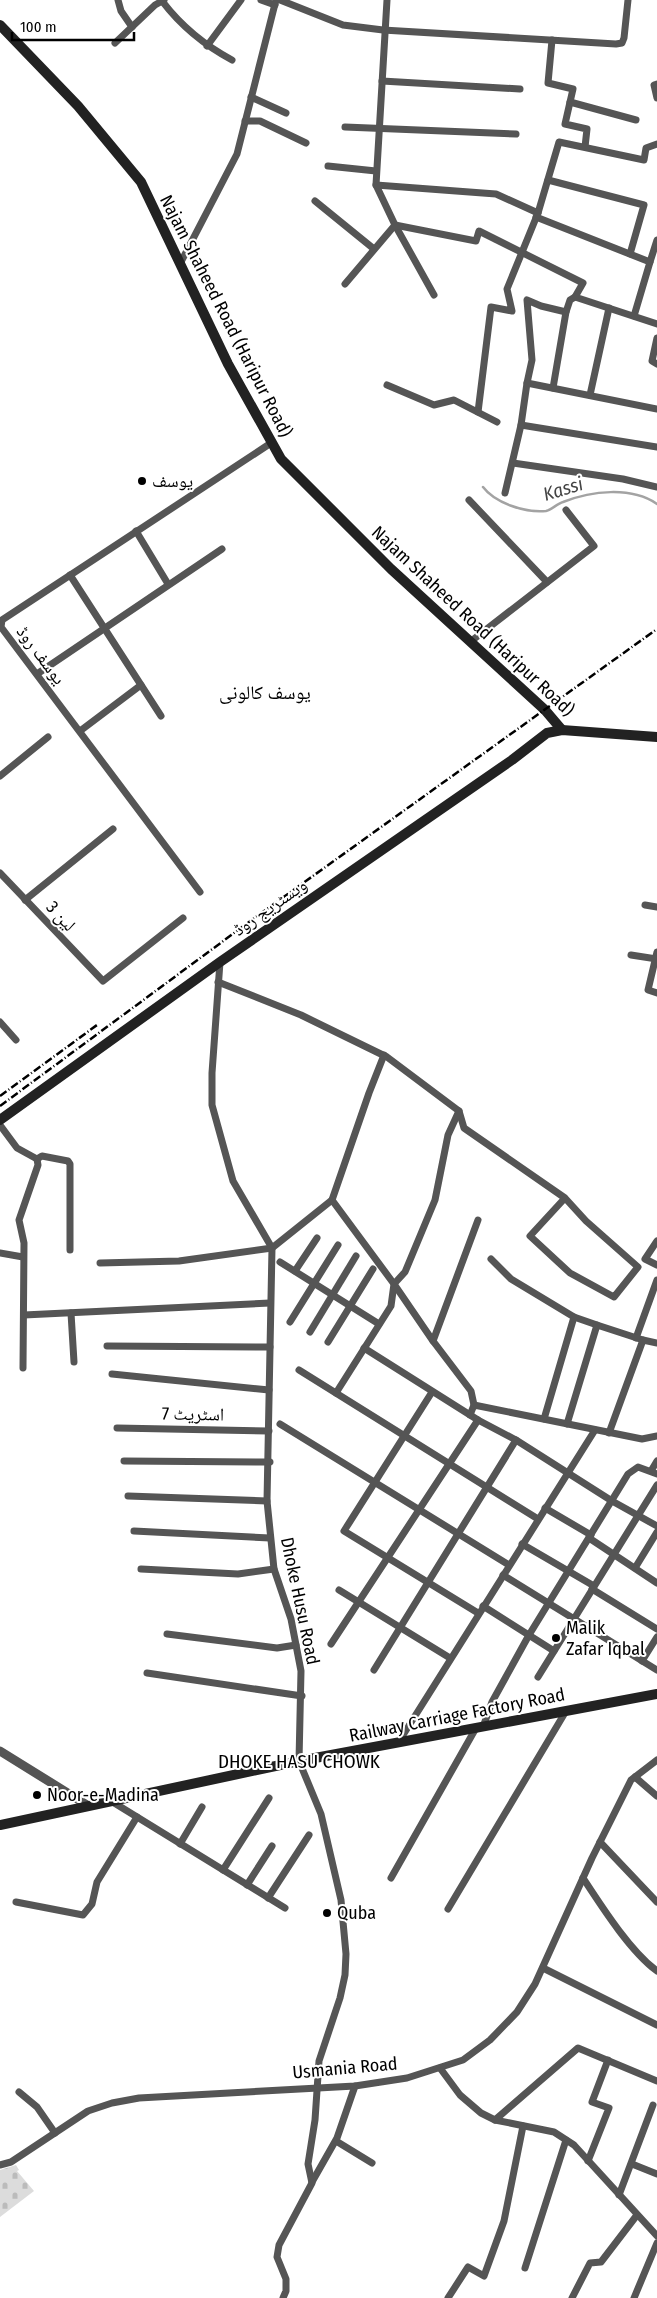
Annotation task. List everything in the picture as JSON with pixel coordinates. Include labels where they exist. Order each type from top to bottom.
[{"type":"main road","name":"Najam Shaheed Road (Haripur Road)","points":[[0,25],[78,106],[140,182],[181,262],[228,364],[281,459],[291,470],[391,569],[545,710],[562,730],[657,736]]},
{"type":"main road","name":"ویسٹریج روڈ","points":[[0,1120],[220,962],[512,760],[547,733],[562,730]]},
{"type":"main road","name":"Railway Carriage Factory Road","points":[[0,1825],[298,1761],[657,1694]]},
{"type":"street","points":[[118,0],[121,11],[132,27]]},
{"type":"street","points":[[115,43],[163,0],[171,13],[207,46],[232,60]]},
{"type":"street","points":[[207,46],[241,0]]},
{"type":"street","points":[[181,262],[237,154],[275,3],[261,0]]},
{"type":"street","points":[[280,0],[343,25],[384,30],[622,43],[628,0]]},
{"type":"street","points":[[387,0],[376,186],[395,225],[434,295]]},
{"type":"street","points":[[552,40],[548,83],[573,89],[565,124],[586,129],[585,147]]},
{"type":"street","points":[[382,81],[520,89]]},
{"type":"street","points":[[657,84],[654,85],[657,98]]},
{"type":"street","points":[[251,97],[286,113]]},
{"type":"street","points":[[570,102],[636,120]]},
{"type":"street","points":[[245,121],[260,121],[306,143]]},
{"type":"street","points":[[345,127],[379,130],[516,134]]},
{"type":"street","points":[[478,412],[491,308],[512,311],[507,289],[537,215],[559,142],[644,160],[646,148],[657,144]]},
{"type":"street","points":[[328,166],[376,171]]},
{"type":"street","points":[[548,180],[644,205],[630,254]]},
{"type":"street","points":[[376,186],[496,194],[537,215],[650,262]]},
{"type":"street","points":[[315,201],[374,249]]},
{"type":"street","points":[[345,284],[395,225]]},
{"type":"street","points":[[395,225],[476,241],[479,231],[583,283],[575,297],[570,300],[566,312],[553,388]]},
{"type":"street","points":[[634,316],[657,240]]},
{"type":"street","points":[[575,297],[657,324]]},
{"type":"street","points":[[505,493],[521,425],[532,360],[528,300],[541,306],[566,312]]},
{"type":"street","points":[[590,395],[609,308]]},
{"type":"street","points":[[657,338],[652,361],[657,364]]},
{"type":"street","points":[[527,383],[657,409]]},
{"type":"street","points":[[387,384],[434,405],[454,400],[497,422]]},
{"type":"street","points":[[521,425],[657,447]]},
{"type":"street","name":"یوسف روڈ","points":[[200,892],[1,627],[2,620],[271,442]]},
{"type":"street","points":[[513,463],[623,479],[657,487]]},
{"type":"street","points":[[469,500],[547,582]]},
{"type":"street","points":[[470,642],[594,546],[566,510]]},
{"type":"street","points":[[136,531],[168,584]]},
{"type":"street","points":[[37,674],[222,549]]},
{"type":"street","points":[[70,575],[161,716]]},
{"type":"street","points":[[80,731],[141,685]]},
{"type":"street","points":[[0,776],[48,737]]},
{"type":"street","points":[[25,900],[113,829]]},
{"type":"street","name":"لین 3","points":[[0,873],[101,980],[106,981],[183,918]]},
{"type":"street","points":[[645,905],[657,907]]},
{"type":"street","points":[[631,955],[657,956],[648,990],[656,993],[657,1001]]},
{"type":"street","points":[[220,962],[212,1073],[212,1104],[233,1181],[272,1248]]},
{"type":"street","points":[[218,982],[301,1015],[384,1055],[459,1111],[464,1128],[565,1198],[586,1221],[638,1266],[614,1296],[570,1273],[530,1236],[565,1198]]},
{"type":"street","points":[[0,1022],[16,1040]]},
{"type":"street","points":[[100,1263],[179,1261],[272,1248],[332,1200],[384,1055]]},
{"type":"street","points":[[336,1393],[391,1306],[394,1284],[405,1272],[435,1200],[448,1135],[459,1111]]},
{"type":"street","points":[[0,1125],[17,1148],[37,1159]]},
{"type":"street","points":[[37,1159],[42,1156],[68,1161],[70,1164],[70,1250]]},
{"type":"street","points":[[23,1368],[24,1243],[19,1220],[38,1165],[37,1159]]},
{"type":"street","points":[[332,1200],[471,1391],[474,1405],[470,1415]]},
{"type":"street","points":[[433,1340],[478,1220]]},
{"type":"street","points":[[295,1272],[317,1238]]},
{"type":"street","points":[[657,1241],[645,1259],[657,1266]]},
{"type":"street","points":[[290,1322],[338,1245]]},
{"type":"street","name":"Dhoke Husu Road","points":[[272,1248],[269,1390],[270,1462],[267,1501],[270,1538],[274,1569],[291,1619],[301,1671],[302,1696],[298,1761],[321,1814],[341,1900],[346,1954],[345,1975],[319,2061],[308,2164],[312,2183]]},
{"type":"street","points":[[0,1253],[23,1257]]},
{"type":"street","points":[[310,1332],[356,1256]]},
{"type":"street","points":[[491,1259],[511,1279],[574,1317],[639,1339],[657,1343]]},
{"type":"street","points":[[280,1262],[379,1324]]},
{"type":"street","points":[[328,1342],[373,1269]]},
{"type":"street","points":[[609,1433],[657,1280]]},
{"type":"street","points":[[24,1315],[270,1303]]},
{"type":"street","points":[[71,1313],[74,1362]]},
{"type":"street","points":[[544,1419],[574,1317]]},
{"type":"street","points":[[567,1424],[597,1325]]},
{"type":"street","points":[[107,1346],[270,1347]]},
{"type":"street","points":[[364,1348],[478,1420],[516,1440],[657,1526]]},
{"type":"street","points":[[299,1370],[538,1519]]},
{"type":"street","points":[[112,1374],[269,1390]]},
{"type":"street","points":[[432,1392],[344,1531],[478,1613]]},
{"type":"street","points":[[474,1405],[642,1440],[657,1436]]},
{"type":"street","points":[[331,1644],[478,1420]]},
{"type":"street","points":[[280,1424],[509,1565]]},
{"type":"street","name":"اسٹریٹ 7","points":[[116,1428],[269,1430]]},
{"type":"street","points":[[397,1744],[595,1430]]},
{"type":"street","points":[[374,1670],[516,1440]]},
{"type":"street","points":[[124,1461],[270,1462]]},
{"type":"street","points":[[391,1878],[479,1728],[529,1635],[612,1500],[633,1470],[638,1467],[654,1472],[657,1462]]},
{"type":"street","points":[[538,1677],[657,1485]]},
{"type":"street","points":[[128,1496],[267,1501]]},
{"type":"street","points":[[545,1508],[657,1583]]},
{"type":"street","points":[[134,1531],[270,1538]]},
{"type":"street","points":[[635,1568],[657,1532]]},
{"type":"street","points":[[522,1544],[569,1570],[593,1588],[657,1629]]},
{"type":"street","points":[[141,1569],[238,1574],[274,1569]]},
{"type":"street","points":[[502,1575],[657,1670]]},
{"type":"street","points":[[339,1590],[450,1658]]},
{"type":"street","points":[[483,1606],[554,1651]]},
{"type":"street","points":[[168,1634],[277,1648],[296,1645]]},
{"type":"street","points":[[642,1661],[657,1637]]},
{"type":"street","points":[[147,1673],[302,1696]]},
{"type":"street","points":[[448,1908],[566,1711]]},
{"type":"street","points":[[0,1751],[87,1805]]},
{"type":"street","name":"Usmania Road","points":[[0,2165],[11,2162],[88,2111],[112,2102],[138,2098],[317,2086],[356,2086],[407,2078],[463,2060],[490,2040],[517,2012],[535,1984],[600,1842],[635,1777],[657,1760]]},
{"type":"street","points":[[635,1777],[657,1796]]},
{"type":"street","points":[[223,1870],[269,1798]]},
{"type":"street","points":[[110,1801],[285,1908]]},
{"type":"street","points":[[180,1844],[202,1807]]},
{"type":"street","points":[[16,1902],[83,1915],[92,1904],[97,1882],[137,1817]]},
{"type":"street","points":[[268,1898],[309,1835]]},
{"type":"street","points":[[600,1842],[657,1902]]},
{"type":"street","points":[[247,1885],[272,1846]]},
{"type":"street","points":[[583,1878],[603,1908],[647,1964],[657,1971]]},
{"type":"street","points":[[543,1968],[657,2025]]},
{"type":"street","points":[[495,2120],[578,2048],[657,2081]]},
{"type":"street","points":[[588,2161],[609,2108],[592,2102],[608,2060]]},
{"type":"street","points":[[440,2068],[460,2095],[481,2113],[495,2120],[554,2132],[566,2140],[588,2161],[657,2236]]},
{"type":"street","points":[[283,2298],[286,2279],[278,2257],[279,2245],[336,2141],[356,2086]]},
{"type":"street","points":[[19,2092],[37,2107],[56,2133]]},
{"type":"street","points":[[619,2195],[653,2105]]},
{"type":"street","points":[[448,2298],[468,2267],[484,2276],[504,2221],[523,2126]]},
{"type":"street","points":[[525,2268],[566,2140]]},
{"type":"street","points":[[336,2141],[372,2163]]},
{"type":"street","points":[[632,2164],[657,2174]]},
{"type":"street","points":[[572,2298],[590,2263],[601,2262],[638,2216]]},
{"type":"street","points":[[634,2298],[657,2243]]},
{"type":"green space","points":[[16,2165],[19,2170],[17,2171],[34,2191],[0,2217],[0,2170]]},
{"type":"waterway","name":"Kassi","points":[[483,487],[495,498],[511,506],[538,511],[546,511],[574,498],[611,492],[647,498],[657,504]]},
{"type":"railway","points":[[0,1106],[253,919],[657,629]]},
{"type":"railway","points":[[0,1096],[97,1025]]},
{"type":"place","name":"یوسف","points":[[142,481]]},
{"type":"place","name":"Malik Zafar Iqbal","points":[[556,1638]]},
{"type":"place","name":"Noor-e-Madina","points":[[37,1795]]},
{"type":"place","name":"Quba","points":[[327,1913]]},
{"type":"district","name":"یوسف کالونی","points":[[265,692]]},
{"type":"district","name":"DHOKE HASU CHOWK","points":[[299,1761]]}]
